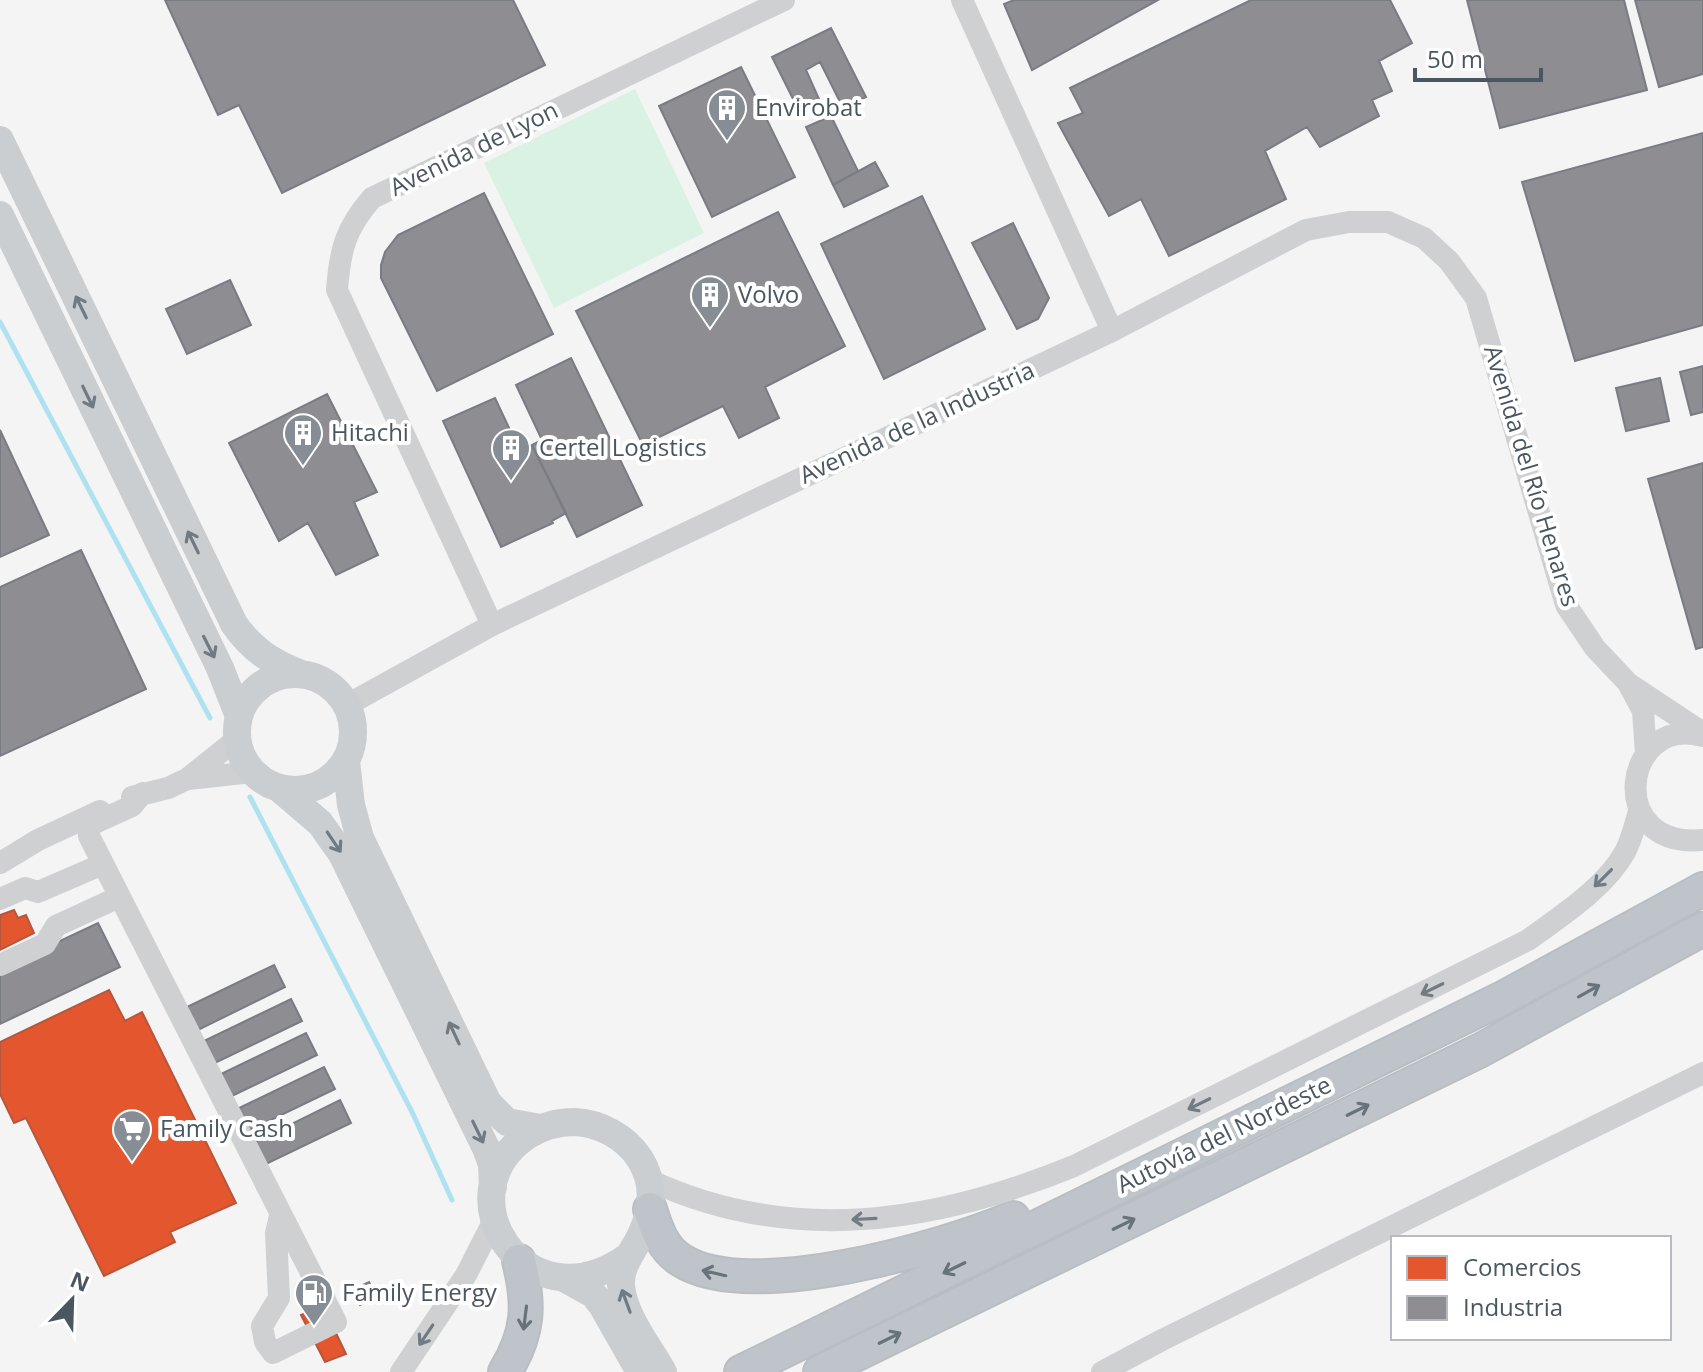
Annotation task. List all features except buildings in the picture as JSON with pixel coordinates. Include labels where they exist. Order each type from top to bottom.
[{"type":"highway","name":"Autovía del Nordeste","points":[[741,1372],[1501,999],[1703,889]]},
{"type":"highway","name":"Autovía del Nordeste","points":[[820,1372],[1481,1050],[1703,929]]},
{"type":"highway","points":[[650,1195],[657,1231],[668,1248],[679,1259],[711,1274],[791,1273],[908,1254],[992,1227],[1347,1057],[1501,999]]},
{"type":"highway","points":[[505,1372],[522,1336],[527,1312],[526,1288],[519,1261]]},
{"type":"main road","points":[[0,140],[234,624],[255,650],[278,665],[318,678],[335,689],[347,705],[353,719],[352,748],[337,773],[310,789],[279,788]]},
{"type":"main road","points":[[0,215],[220,668],[238,727],[241,753],[252,772],[279,788],[320,823],[342,854],[486,1148],[492,1164],[494,1220],[501,1238],[519,1261],[543,1274],[564,1278],[608,1271],[626,1258]]},
{"type":"main road","points":[[238,727],[247,698],[261,684],[279,676],[299,673]]},
{"type":"main road","points":[[346,761],[353,814],[360,838],[488,1103],[507,1122],[540,1128]]},
{"type":"main road","points":[[493,1192],[500,1165],[517,1143],[540,1128],[562,1122],[585,1122],[606,1129],[625,1142],[640,1159],[650,1195],[641,1235],[626,1258],[621,1281],[639,1355]]},
{"type":"main road","points":[[564,1278],[593,1294],[639,1355],[663,1372]]},
{"type":"street","name":"Avenida de Lyon","points":[[492,625],[337,290],[340,253],[353,220],[372,198],[784,0]]},
{"type":"street","points":[[962,0],[1112,331]]},
{"type":"street","name":"Avenida de la Industria","points":[[347,705],[492,625],[1112,331],[1306,230],[1349,222],[1388,222],[1424,238],[1449,261],[1476,298]]},
{"type":"street","name":"Avenida del Río Henares","points":[[1476,298],[1566,605],[1595,648],[1629,684],[1703,735]]},
{"type":"street","name":"Avenida del Río Henares","points":[[1629,684],[1643,711],[1646,753]]},
{"type":"street","points":[[8,859],[74,842],[140,810],[177,783],[238,727]]},
{"type":"street","points":[[1703,735],[1676,735],[1660,741],[1646,753],[1634,781],[1639,811],[1650,826],[1666,837],[1684,842],[1703,840]]},
{"type":"street","points":[[8,859],[67,825],[143,793],[177,783],[252,772]]},
{"type":"street","points":[[143,793],[132,806],[88,826],[92,868],[111,901],[280,1216],[336,1322],[273,1353],[265,1342],[262,1326],[279,1298],[276,1233],[280,1216]]},
{"type":"street","points":[[650,1195],[695,1199],[793,1218],[824,1220],[919,1214],[1010,1191],[1074,1166],[1528,940],[1573,906],[1608,874],[1625,852],[1639,811]]},
{"type":"street","points":[[0,899],[25,888],[38,892],[92,868]]},
{"type":"street","points":[[0,965],[45,944],[56,926],[111,901]]},
{"type":"street","points":[[1102,1372],[1703,1073]]},
{"type":"street","points":[[401,1372],[466,1275],[494,1220]]},
{"type":"green space","points":[[635,89],[704,233],[554,308],[484,163]]},
{"type":"waterway","points":[[0,322],[210,718]]},
{"type":"waterway","points":[[250,797],[413,1114],[452,1200]]},
{"type":"place","name":"Envirobat","points":[[727,142]]},
{"type":"place","name":"Volvo","points":[[710,329]]},
{"type":"place","name":"Hitachi","points":[[303,467]]},
{"type":"place","name":"Certel Logistics","points":[[511,482]]},
{"type":"place","name":"Family Cash","points":[[132,1163]]},
{"type":"place","name":"Family Energy","points":[[314,1327]]}]
